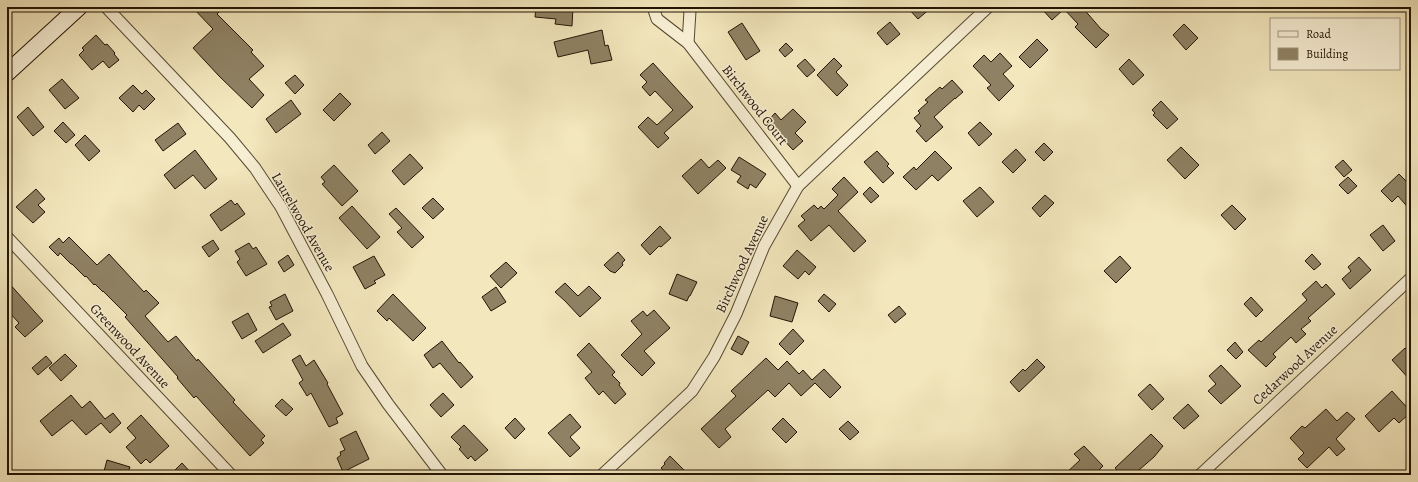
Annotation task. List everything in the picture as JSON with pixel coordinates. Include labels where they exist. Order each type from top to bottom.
[{"type":"street","points":[[7,73],[79,7]]},
{"type":"street","name":"Laurelwood Avenue","points":[[106,7],[230,138],[255,168],[281,207],[327,294],[362,366],[388,404],[442,475]]},
{"type":"street","name":"Birchwood Court","points":[[654,7],[657,19],[688,43],[798,186]]},
{"type":"street","points":[[687,7],[690,11],[688,43]]},
{"type":"street","name":"Birchwood Avenue","points":[[602,475],[692,391],[714,357],[736,314],[764,246],[798,186],[988,7]]},
{"type":"street","name":"Greenwood Avenue","points":[[7,237],[230,475]]},
{"type":"street","name":"Cedarwood Avenue","points":[[1200,475],[1411,278]]},
{"type":"building","points":[[192,7],[224,7],[217,14],[253,50],[251,52],[264,66],[249,79],[264,95],[252,108],[193,48],[213,29]]},
{"type":"building","points":[[536,7],[573,7],[572,26],[555,24],[556,19],[535,17]]},
{"type":"building","points":[[907,7],[932,7],[918,19]]},
{"type":"building","points":[[1040,7],[1082,7],[1101,29],[1109,35],[1096,48],[1075,27],[1078,24],[1064,9],[1052,20]]},
{"type":"building","points":[[890,22],[900,34],[887,45],[877,33]]},
{"type":"building","points":[[742,23],[760,51],[746,60],[728,32]]},
{"type":"building","points":[[1184,24],[1198,38],[1186,50],[1173,35]]},
{"type":"building","points":[[602,30],[605,46],[608,45],[612,60],[591,64],[588,50],[558,57],[554,42]]},
{"type":"building","points":[[96,35],[105,45],[107,44],[119,60],[109,68],[103,61],[92,70],[79,55],[84,50],[82,48]]},
{"type":"building","points":[[1037,39],[1048,50],[1030,68],[1019,57]]},
{"type":"building","points":[[786,43],[793,50],[785,57],[779,50]]},
{"type":"building","points":[[1000,53],[1012,66],[1003,74],[1014,86],[999,101],[987,88],[991,85],[973,66],[984,55],[991,62]]},
{"type":"building","points":[[834,58],[842,66],[836,72],[848,85],[837,96],[817,75]]},
{"type":"building","points":[[805,59],[815,70],[807,77],[797,66]]},
{"type":"building","points":[[1129,59],[1144,75],[1133,85],[1119,69]]},
{"type":"building","points":[[653,63],[693,107],[664,133],[669,138],[658,148],[638,127],[648,117],[657,125],[673,110],[655,91],[650,96],[642,87],[647,82],[640,75]]},
{"type":"building","points":[[295,75],[304,85],[295,94],[285,83]]},
{"type":"building","points":[[62,79],[79,98],[65,109],[49,90]]},
{"type":"building","points":[[952,80],[963,92],[934,117],[943,127],[926,142],[916,131],[921,126],[914,118],[920,113],[918,111],[928,102],[925,100],[940,87],[942,89]]},
{"type":"building","points":[[133,85],[142,94],[146,90],[155,99],[144,110],[139,105],[133,112],[119,98]]},
{"type":"building","points":[[340,93],[351,104],[334,121],[323,110]]},
{"type":"building","points":[[291,100],[301,114],[276,133],[266,119]]},
{"type":"building","points":[[1161,101],[1178,119],[1167,129],[1153,115],[1155,113],[1152,110]]},
{"type":"building","points":[[28,107],[44,127],[33,136],[17,117]]},
{"type":"building","points":[[793,109],[806,122],[795,133],[803,141],[793,150],[767,122],[775,113],[781,120]]},
{"type":"building","points":[[63,122],[75,135],[66,143],[54,131]]},
{"type":"building","points":[[980,122],[992,134],[979,146],[968,133]]},
{"type":"building","points":[[178,123],[186,134],[163,151],[155,140]]},
{"type":"building","points":[[382,132],[390,141],[375,154],[368,145]]},
{"type":"building","points":[[85,135],[100,151],[89,161],[75,145]]},
{"type":"building","points":[[1044,143],[1053,152],[1044,161],[1035,152]]},
{"type":"building","points":[[1181,147],[1199,165],[1185,179],[1167,160]]},
{"type":"building","points":[[1016,149],[1026,160],[1013,173],[1002,162]]},
{"type":"building","points":[[195,150],[217,179],[205,189],[193,175],[175,189],[164,175]]},
{"type":"building","points":[[877,151],[889,164],[887,166],[894,173],[883,183],[864,162]]},
{"type":"building","points":[[935,151],[952,168],[938,181],[932,175],[916,190],[903,177],[914,167],[916,170]]},
{"type":"building","points":[[410,154],[423,168],[404,185],[392,171]]},
{"type":"building","points":[[739,157],[766,174],[756,188],[750,184],[748,189],[737,182],[741,176],[731,170]]},
{"type":"building","points":[[701,159],[709,168],[718,160],[726,168],[698,194],[682,176]]},
{"type":"building","points":[[1343,160],[1352,170],[1344,177],[1335,167]]},
{"type":"building","points":[[334,165],[358,191],[342,206],[322,184],[325,182],[321,177]]},
{"type":"building","points":[[1399,174],[1411,186],[1411,211],[1398,196],[1392,202],[1381,191]]},
{"type":"building","points":[[844,177],[858,192],[838,211],[866,241],[854,252],[829,225],[811,241],[798,226],[805,220],[801,216],[814,205],[818,209],[821,206],[824,209],[838,195],[832,189]]},
{"type":"building","points":[[1348,177],[1357,186],[1348,194],[1339,185]]},
{"type":"building","points":[[870,187],[879,196],[871,203],[863,194]]},
{"type":"building","points":[[980,187],[994,202],[977,217],[963,201]]},
{"type":"building","points":[[36,189],[45,199],[38,205],[45,212],[33,223],[16,207]]},
{"type":"building","points":[[1045,195],[1054,203],[1040,217],[1032,208]]},
{"type":"building","points":[[433,198],[444,209],[433,219],[422,208]]},
{"type":"building","points":[[231,200],[235,205],[237,203],[245,214],[221,231],[210,215]]},
{"type":"building","points":[[1232,205],[1246,219],[1235,230],[1221,215]]},
{"type":"building","points":[[352,206],[380,237],[367,249],[339,218]]},
{"type":"building","points":[[396,208],[424,237],[412,248],[397,232],[402,228],[389,214]]},
{"type":"building","points":[[1383,225],[1395,241],[1383,251],[1370,235]]},
{"type":"building","points":[[660,226],[671,238],[661,247],[659,246],[650,255],[641,245]]},
{"type":"building","points":[[69,237],[97,265],[109,254],[144,292],[146,290],[159,303],[145,316],[168,342],[176,336],[197,361],[198,359],[235,400],[233,402],[265,436],[261,440],[264,443],[250,456],[196,396],[194,398],[177,378],[178,377],[125,317],[127,315],[103,291],[95,284],[94,285],[60,253],[58,256],[49,247],[59,238],[63,243]]},
{"type":"building","points":[[213,240],[219,249],[209,257],[202,247]]},
{"type":"building","points":[[249,243],[253,249],[256,247],[267,264],[246,276],[237,262],[240,259],[235,251]]},
{"type":"building","points":[[797,250],[816,267],[809,275],[805,271],[798,279],[783,266]]},
{"type":"building","points":[[618,252],[625,260],[622,263],[623,265],[615,273],[610,271],[604,265]]},
{"type":"building","points":[[1312,254],[1321,264],[1314,270],[1305,261]]},
{"type":"building","points":[[288,255],[294,265],[284,272],[278,262]]},
{"type":"building","points":[[374,256],[385,275],[374,281],[376,283],[365,289],[353,267]]},
{"type":"building","points":[[1120,256],[1131,268],[1116,283],[1104,271]]},
{"type":"building","points":[[1359,257],[1371,270],[1350,289],[1342,279],[1351,271],[1348,267]]},
{"type":"building","points":[[506,262],[517,273],[501,288],[490,276]]},
{"type":"building","points":[[677,274],[697,282],[687,301],[669,294]]},
{"type":"building","points":[[7,281],[43,321],[25,337],[15,327],[19,323],[7,310]]},
{"type":"building","points":[[1316,281],[1322,288],[1326,284],[1335,294],[1308,318],[1311,321],[1301,329],[1306,334],[1296,343],[1291,337],[1273,354],[1276,357],[1266,367],[1248,350],[1259,340],[1261,342],[1307,300],[1302,294]]},
{"type":"building","points":[[565,283],[578,296],[589,286],[601,298],[580,317],[555,292]]},
{"type":"building","points":[[496,287],[506,302],[491,311],[482,297]]},
{"type":"building","points":[[285,294],[293,311],[276,320],[269,307],[272,306],[270,302]]},
{"type":"building","points":[[393,294],[426,328],[413,341],[389,318],[387,321],[377,311]]},
{"type":"building","points":[[824,294],[836,304],[829,312],[818,301]]},
{"type":"building","points":[[775,296],[798,303],[792,322],[770,316]]},
{"type":"building","points":[[1251,297],[1263,310],[1256,317],[1244,304]]},
{"type":"building","points":[[899,306],[906,314],[895,323],[888,315]]},
{"type":"building","points":[[654,310],[670,328],[644,351],[655,363],[642,376],[621,355],[642,334],[631,321],[643,311],[647,316]]},
{"type":"building","points":[[248,313],[257,330],[242,339],[232,322]]},
{"type":"building","points":[[283,323],[291,335],[263,353],[255,341]]},
{"type":"building","points":[[793,329],[804,341],[790,355],[779,344]]},
{"type":"building","points":[[738,336],[749,342],[742,355],[731,349]]},
{"type":"building","points":[[442,341],[459,363],[460,362],[473,377],[461,388],[440,363],[433,368],[424,355]]},
{"type":"building","points":[[1235,342],[1243,352],[1236,359],[1227,350]]},
{"type":"building","points":[[589,343],[615,372],[612,375],[620,383],[619,385],[626,394],[615,404],[603,391],[599,395],[585,378],[592,372],[577,355]]},
{"type":"building","points":[[1405,348],[1411,355],[1411,381],[1392,360]]},
{"type":"building","points":[[65,354],[77,366],[61,381],[49,368]]},
{"type":"building","points":[[300,355],[306,366],[314,360],[328,383],[327,384],[343,414],[336,418],[338,423],[329,427],[311,393],[307,396],[299,383],[303,380],[292,360]]},
{"type":"building","points":[[46,356],[52,363],[38,375],[32,368]]},
{"type":"building","points":[[766,358],[778,370],[787,361],[799,374],[803,370],[812,380],[824,369],[841,387],[830,398],[815,383],[801,396],[789,383],[775,397],[768,390],[725,429],[731,437],[719,448],[701,429],[736,396],[731,391]]},
{"type":"building","points":[[1037,359],[1045,367],[1019,392],[1010,382],[1023,369],[1025,371]]},
{"type":"building","points":[[1221,365],[1241,386],[1221,404],[1208,391],[1216,384],[1209,376]]},
{"type":"building","points":[[1150,384],[1164,399],[1152,410],[1138,395]]},
{"type":"building","points":[[1392,391],[1411,412],[1399,423],[1394,418],[1379,432],[1365,416]]},
{"type":"building","points":[[443,393],[454,405],[441,417],[430,405]]},
{"type":"building","points":[[71,395],[82,408],[90,401],[105,419],[113,413],[121,423],[110,433],[101,423],[86,435],[72,420],[52,436],[40,421]]},
{"type":"building","points":[[282,399],[293,409],[286,416],[275,406]]},
{"type":"building","points":[[1188,404],[1199,416],[1184,429],[1173,418]]},
{"type":"building","points":[[1326,409],[1337,421],[1347,412],[1355,419],[1336,439],[1345,449],[1337,456],[1329,447],[1307,468],[1298,459],[1304,453],[1290,438],[1302,426],[1305,428]]},
{"type":"building","points":[[570,414],[581,427],[570,437],[580,448],[570,457],[548,433]]},
{"type":"building","points":[[141,415],[169,446],[150,463],[146,459],[141,464],[126,447],[136,438],[127,428]]},
{"type":"building","points":[[515,418],[525,429],[515,439],[505,428]]},
{"type":"building","points":[[783,418],[797,432],[786,443],[772,429]]},
{"type":"building","points":[[848,421],[859,432],[850,440],[839,429]]},
{"type":"building","points":[[464,425],[488,450],[475,461],[471,456],[468,459],[459,449],[461,447],[451,437]]},
{"type":"building","points":[[356,431],[369,459],[343,472],[337,458],[341,455],[340,452],[345,450],[340,439]]},
{"type":"building","points":[[1151,434],[1163,446],[1154,457],[1139,470],[1143,475],[1122,475],[1115,468]]},
{"type":"building","points":[[1084,446],[1103,466],[1094,475],[1064,475],[1080,460],[1074,454]]},
{"type":"building","points":[[670,456],[689,475],[668,475],[661,468]]},
{"type":"building","points":[[107,460],[130,467],[127,475],[103,475]]},
{"type":"building","points":[[182,463],[193,475],[170,475]]}]
